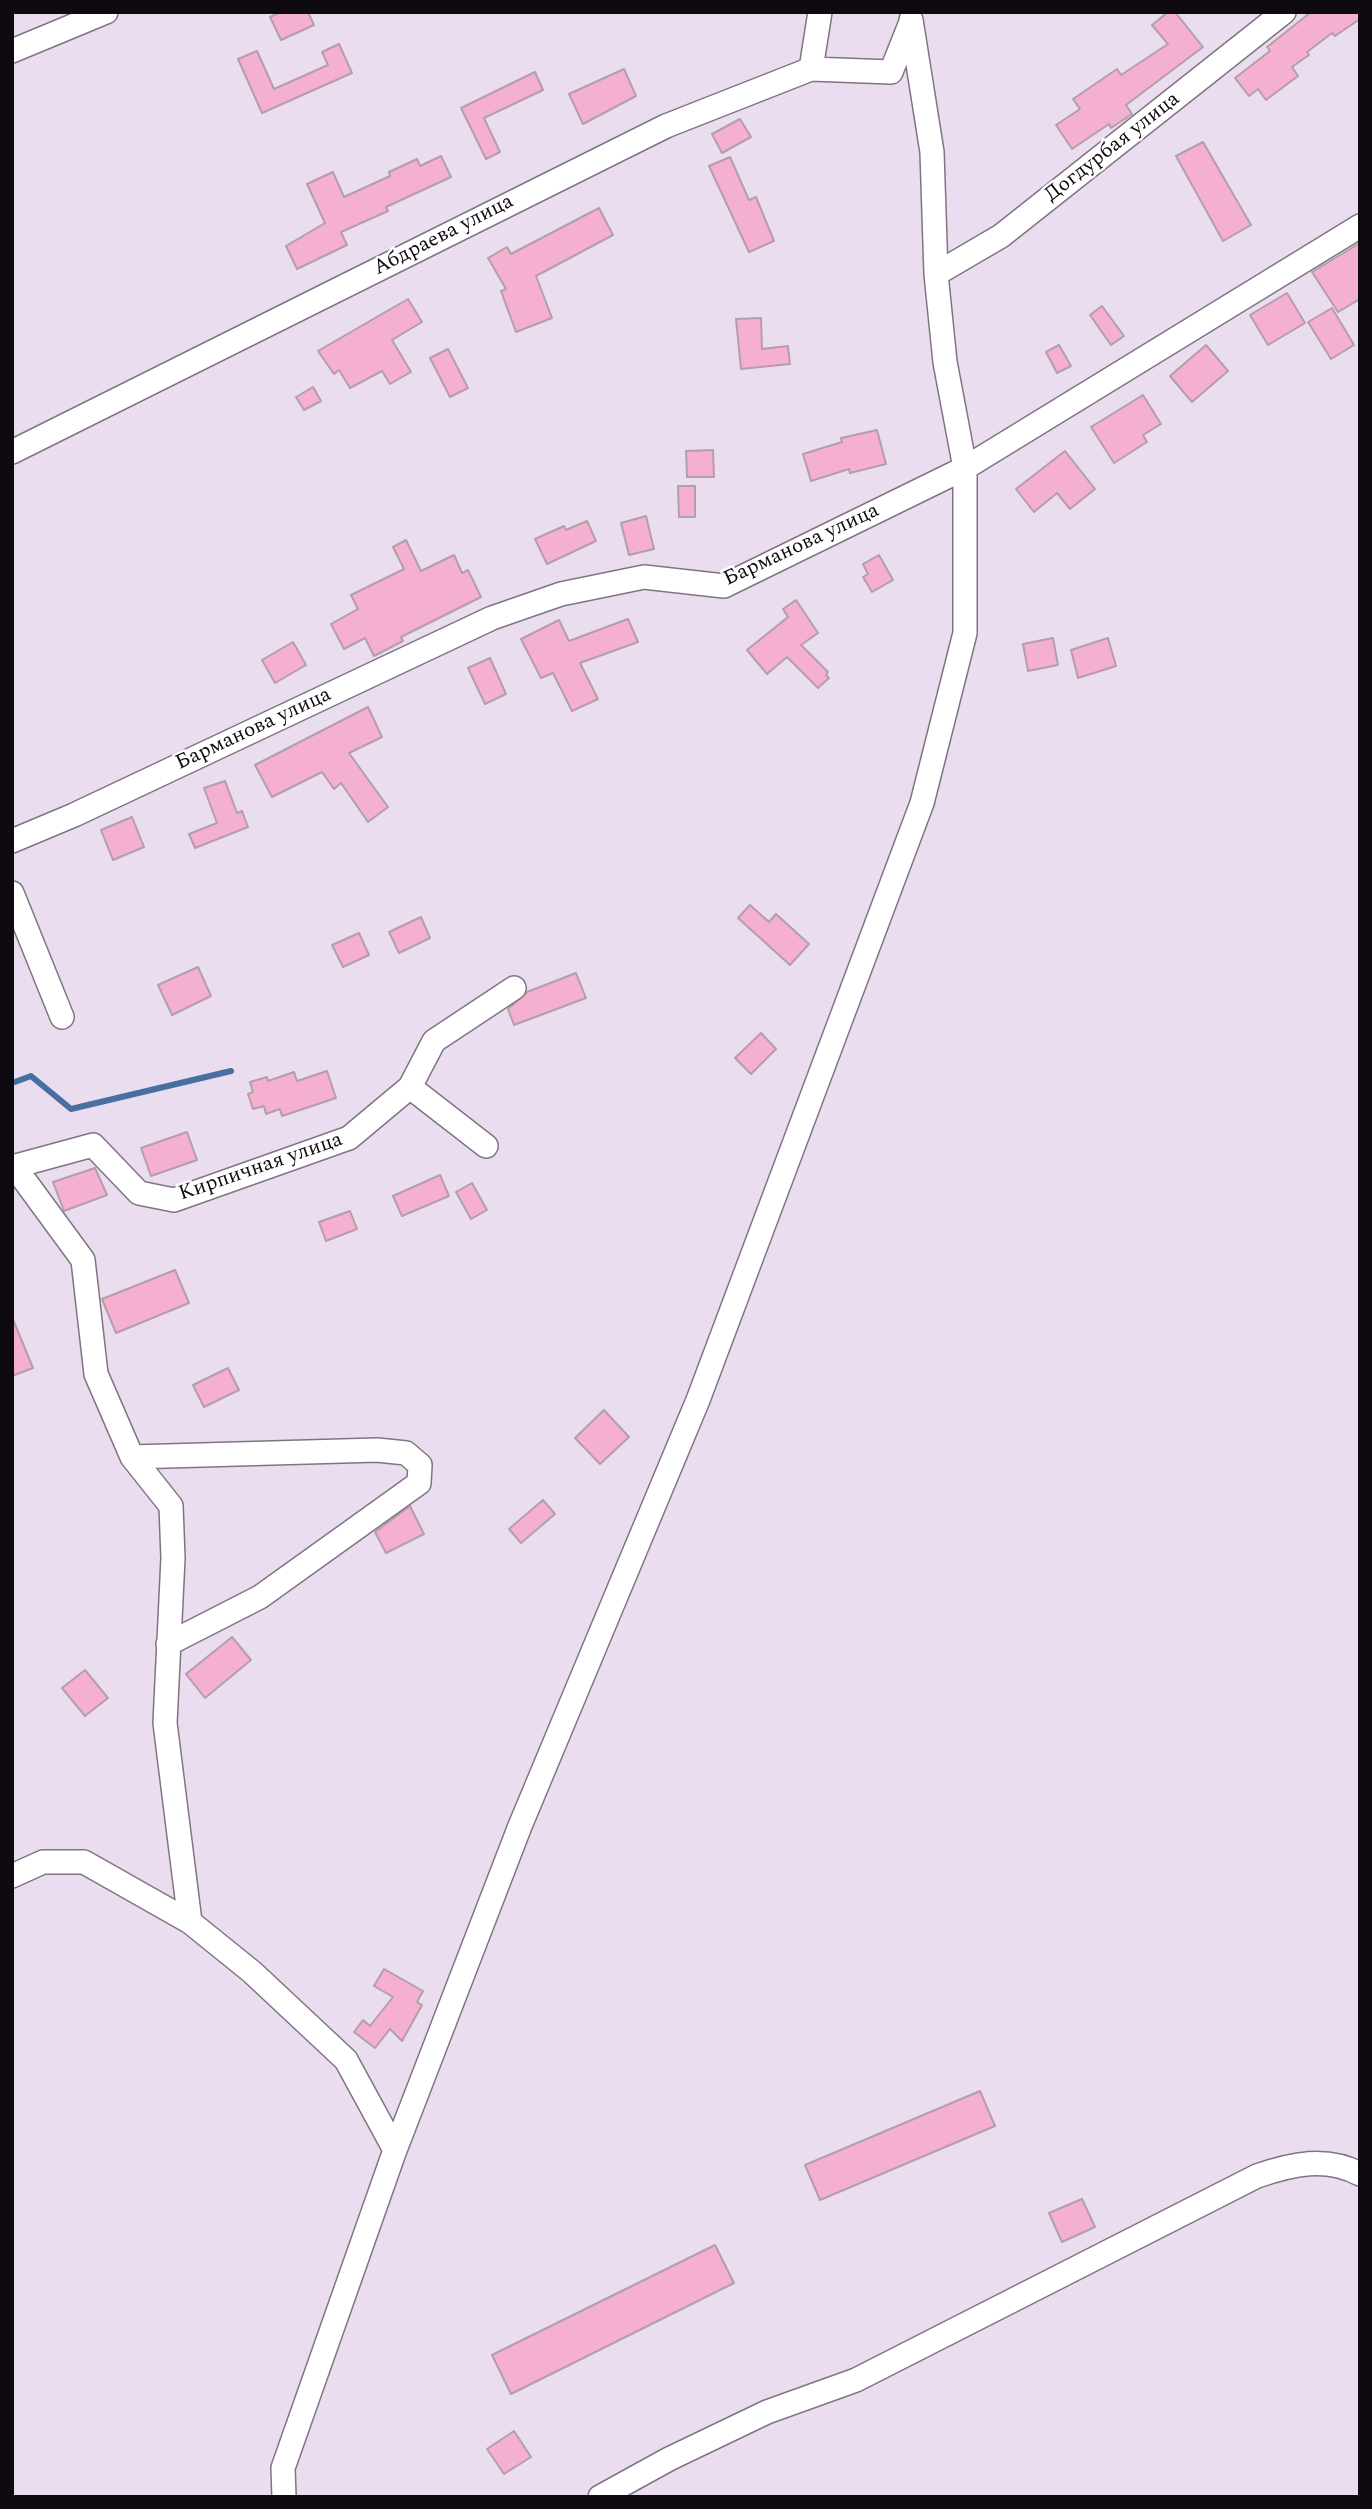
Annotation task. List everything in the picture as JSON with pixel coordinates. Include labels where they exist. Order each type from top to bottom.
[{"type":"street","points":[[12,51],[106,12]]},
{"type":"street","points":[[811,69],[820,12]]},
{"type":"street","name":"Догдурбая улица","points":[[936,274],[1002,236],[1284,12]]},
{"type":"street","points":[[284,2497],[283,2468],[395,2150],[520,1826],[698,1400],[922,803],[965,633],[965,468],[945,362],[936,274],[932,152],[911,16]]},
{"type":"street","name":"Абдраева улица","points":[[12,452],[666,126],[811,69],[891,72],[911,16]]},
{"type":"street","name":"Барманова улица","points":[[12,841],[74,815],[492,618],[561,594],[644,577],[724,586],[965,468],[1360,226]]},
{"type":"street","points":[[12,893],[62,1017]]},
{"type":"street","name":"Кирпичная улица","points":[[13,1166],[93,1145],[138,1193],[174,1200],[349,1138],[410,1087],[434,1041],[514,988]]},
{"type":"street","points":[[410,1087],[486,1146]]},
{"type":"street","points":[[13,1166],[83,1260],[96,1374],[132,1457],[171,1506],[173,1559],[165,1723],[190,1922]]},
{"type":"street","points":[[132,1457],[377,1450],[406,1453],[421,1465],[419,1483],[270,1589],[168,1644]]},
{"type":"street","points":[[12,1876],[43,1862],[84,1861],[190,1922],[252,1972],[346,2060],[395,2150]]},
{"type":"street","points":[[600,2497],[669,2459],[766,2412],[856,2380],[1257,2176],[1309,2163],[1342,2165],[1360,2174]]},
{"type":"building","points":[[281,12],[308,12],[314,25],[281,40],[270,17]]},
{"type":"building","points":[[1168,12],[1175,12],[1203,47],[1126,105],[1132,114],[1111,128],[1109,124],[1072,149],[1056,125],[1080,109],[1073,99],[1117,69],[1121,75],[1168,44],[1152,25]]},
{"type":"building","points":[[1311,12],[1360,12],[1360,19],[1335,36],[1332,33],[1307,52],[1309,55],[1292,67],[1298,76],[1266,100],[1258,89],[1249,96],[1235,78],[1270,51],[1267,47]]},
{"type":"building","points":[[339,44],[352,73],[262,113],[238,59],[257,51],[274,89],[328,65],[322,52]]},
{"type":"building","points":[[624,69],[636,96],[583,124],[569,94]]},
{"type":"building","points":[[535,72],[543,90],[484,118],[500,152],[486,159],[461,108]]},
{"type":"building","points":[[740,119],[751,137],[722,153],[712,134]]},
{"type":"building","points":[[1203,142],[1251,225],[1223,241],[1176,156]]},
{"type":"building","points":[[441,156],[451,177],[386,207],[388,211],[341,232],[347,245],[297,269],[286,246],[325,223],[307,184],[333,172],[344,197],[390,176],[389,172],[417,159],[420,166]]},
{"type":"building","points":[[730,157],[749,200],[756,197],[774,241],[749,252],[709,166]]},
{"type":"building","points":[[599,208],[613,235],[536,276],[552,318],[516,332],[501,291],[506,289],[488,258],[507,247],[511,254]]},
{"type":"building","points":[[1360,243],[1360,299],[1338,312],[1312,272]]},
{"type":"building","points":[[1287,293],[1305,323],[1268,345],[1250,315]]},
{"type":"building","points":[[408,299],[422,322],[392,340],[411,372],[390,384],[382,371],[350,388],[339,370],[334,374],[318,351]]},
{"type":"building","points":[[1102,306],[1124,336],[1111,345],[1090,315]]},
{"type":"building","points":[[1332,308],[1354,345],[1331,359],[1308,322]]},
{"type":"building","points":[[761,318],[762,349],[788,346],[790,364],[741,369],[736,319]]},
{"type":"building","points":[[1059,345],[1071,366],[1057,373],[1046,352]]},
{"type":"building","points":[[1206,345],[1228,371],[1192,402],[1170,376]]},
{"type":"building","points":[[448,349],[468,388],[450,397],[430,358]]},
{"type":"building","points":[[313,387],[321,401],[304,410],[296,397]]},
{"type":"building","points":[[1143,395],[1161,424],[1143,435],[1147,442],[1114,463],[1091,427]]},
{"type":"building","points":[[877,430],[886,464],[850,473],[849,469],[811,481],[803,454],[842,442],[841,438]]},
{"type":"building","points":[[713,450],[714,477],[687,477],[686,451]]},
{"type":"building","points":[[1065,451],[1095,489],[1070,509],[1057,493],[1034,512],[1016,489]]},
{"type":"building","points":[[678,486],[695,486],[695,517],[679,517]]},
{"type":"building","points":[[646,516],[654,549],[629,555],[621,523]]},
{"type":"building","points":[[587,521],[596,541],[547,564],[535,539],[564,526],[566,530]]},
{"type":"building","points":[[406,540],[421,571],[454,555],[462,573],[468,570],[481,597],[401,637],[403,641],[374,656],[365,638],[344,649],[331,624],[358,609],[351,595],[404,569],[393,547]]},
{"type":"building","points":[[879,555],[893,580],[872,592],[863,577],[868,574],[863,564]]},
{"type":"building","points":[[796,600],[818,633],[801,645],[828,672],[826,675],[829,678],[818,688],[787,657],[767,674],[747,650],[788,617],[783,609]]},
{"type":"building","points":[[628,619],[638,642],[580,663],[598,699],[572,711],[553,673],[541,678],[521,639],[559,620],[569,641]]},
{"type":"building","points":[[1053,638],[1058,665],[1028,671],[1023,644]]},
{"type":"building","points":[[1108,638],[1116,666],[1078,678],[1071,650]]},
{"type":"building","points":[[293,642],[306,665],[275,683],[262,660]]},
{"type":"building","points":[[490,658],[506,694],[485,704],[468,668]]},
{"type":"building","points":[[368,707],[382,737],[349,753],[388,807],[368,822],[341,783],[334,789],[322,772],[272,797],[255,765]]},
{"type":"building","points":[[225,781],[237,813],[242,811],[248,827],[195,848],[189,834],[217,823],[204,788]]},
{"type":"building","points":[[132,817],[144,847],[113,860],[101,830]]},
{"type":"building","points":[[750,905],[769,922],[776,914],[809,944],[790,965],[738,918]]},
{"type":"building","points":[[421,917],[430,938],[399,953],[389,932]]},
{"type":"building","points":[[359,933],[369,955],[343,967],[332,945]]},
{"type":"building","points":[[198,967],[211,996],[172,1015],[158,985]]},
{"type":"building","points":[[576,973],[586,998],[514,1025],[508,1009],[527,992]]},
{"type":"building","points":[[761,1033],[776,1049],[751,1074],[735,1058]]},
{"type":"building","points":[[327,1071],[336,1098],[282,1116],[280,1109],[266,1114],[264,1106],[253,1109],[248,1094],[253,1092],[250,1082],[267,1077],[268,1081],[294,1072],[297,1081]]},
{"type":"building","points":[[187,1132],[197,1160],[151,1176],[141,1148]]},
{"type":"building","points":[[95,1168],[107,1195],[64,1211],[53,1182]]},
{"type":"building","points":[[440,1175],[449,1196],[402,1216],[393,1196]]},
{"type":"building","points":[[472,1183],[487,1210],[471,1219],[456,1192]]},
{"type":"building","points":[[350,1211],[357,1229],[326,1241],[319,1222]]},
{"type":"building","points":[[175,1270],[189,1303],[116,1333],[102,1299]]},
{"type":"building","points":[[12,1317],[33,1368],[12,1376]]},
{"type":"building","points":[[228,1368],[239,1390],[204,1407],[193,1385]]},
{"type":"building","points":[[604,1410],[629,1437],[600,1464],[575,1438]]},
{"type":"building","points":[[543,1500],[555,1514],[521,1543],[509,1529]]},
{"type":"building","points":[[410,1506],[424,1534],[386,1553],[375,1532]]},
{"type":"building","points":[[232,1637],[251,1660],[205,1698],[186,1674]]},
{"type":"building","points":[[85,1670],[108,1698],[85,1716],[62,1688]]},
{"type":"building","points":[[384,1969],[423,1991],[417,2002],[422,2005],[402,2041],[390,2029],[375,2048],[354,2032],[363,2020],[370,2026],[393,1997],[374,1986]]},
{"type":"building","points":[[980,2091],[995,2126],[820,2200],[805,2165]]},
{"type":"building","points":[[1082,2199],[1095,2227],[1062,2242],[1049,2213]]},
{"type":"building","points":[[715,2245],[734,2283],[511,2394],[492,2355]]},
{"type":"building","points":[[514,2431],[531,2457],[504,2474],[487,2449]]},
{"type":"waterway","points":[[12,1083],[31,1076],[71,1109],[231,1071]]}]
